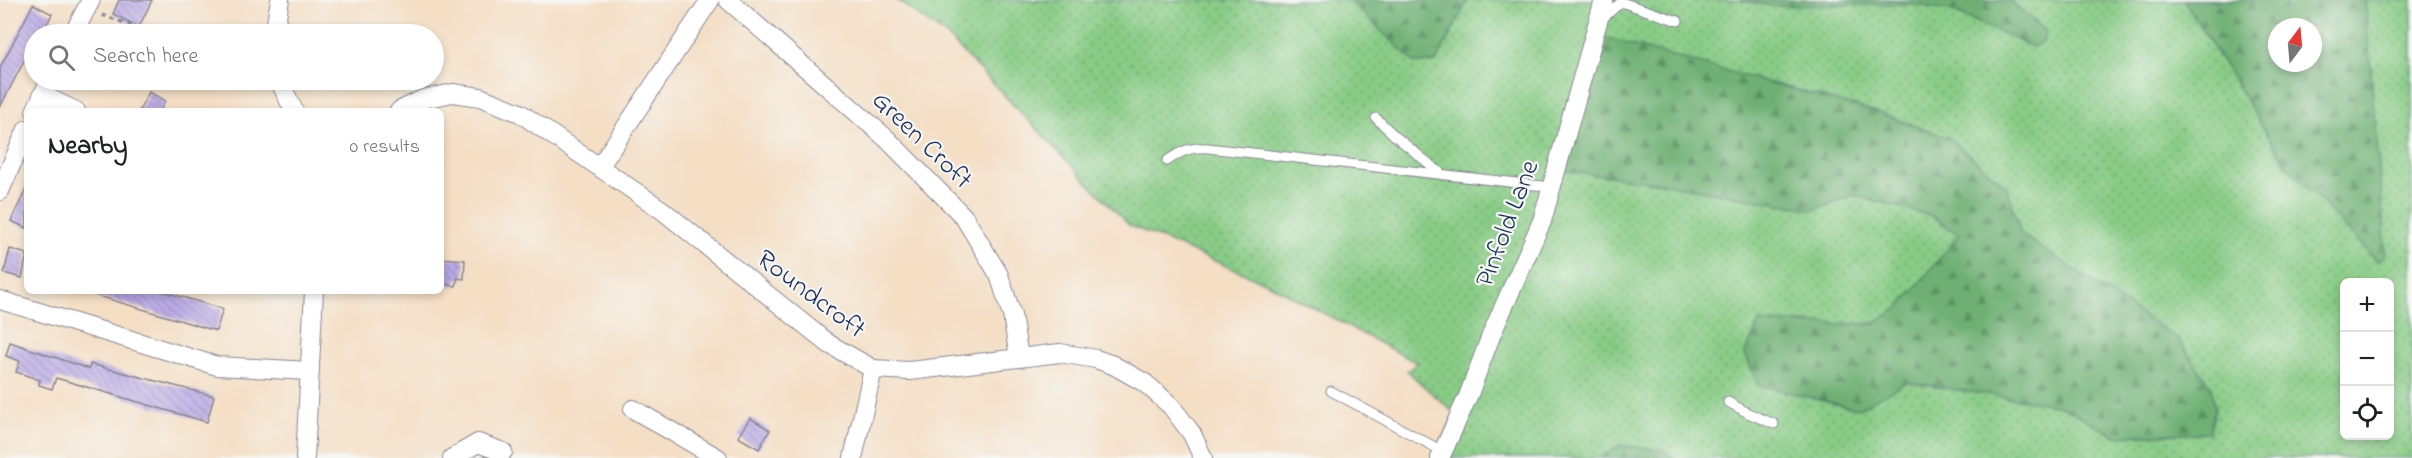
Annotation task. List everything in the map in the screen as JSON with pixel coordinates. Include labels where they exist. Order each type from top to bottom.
[{"type":"street","points":[[276,24],[280,0]]},
{"type":"street","points":[[600,166],[710,0]]},
{"type":"street","name":"Green Croft","points":[[728,0],[887,139],[964,217],[999,275],[1012,315],[1019,357]]},
{"type":"street","name":"Pinfold Lane","points":[[1442,455],[1492,333],[1542,221],[1604,0]]},
{"type":"street","points":[[78,24],[89,4]]},
{"type":"street","points":[[284,90],[292,108]]},
{"type":"street","name":"Roundcroft","points":[[405,108],[423,99],[453,93],[480,97],[520,113],[662,210],[829,344],[873,369],[910,371],[1060,353],[1096,359],[1130,373],[1159,394],[1192,434],[1203,458]]},
{"type":"street","points":[[42,95],[70,108]]},
{"type":"street","points":[[0,191],[24,136]]},
{"type":"street","points":[[305,458],[314,294]]},
{"type":"street","points":[[0,300],[217,366],[309,371]]},
{"type":"street","points":[[853,458],[873,369]]},
{"type":"street","points":[[633,409],[718,458]]},
{"type":"street","points":[[452,458],[478,443],[503,452]]},
{"type":"lane","points":[[1598,21],[1604,20],[1622,2],[1678,21]]},
{"type":"lane","points":[[1376,118],[1443,175]]},
{"type":"lane","points":[[1167,162],[1184,149],[1200,147],[1552,187]]},
{"type":"lane","points":[[1331,392],[1442,455]]},
{"type":"lane","points":[[1728,402],[1774,424]]},
{"type":"path","points":[[89,4],[134,24]]},
{"type":"green space","points":[[897,0],[2412,0],[2412,458],[1433,458],[1455,414],[1407,371],[1417,363],[1269,284],[1129,225],[948,37]]},
{"type":"green space","points":[[1349,0],[1468,0],[1436,62],[1415,63]]},
{"type":"green space","points":[[1740,0],[2009,0],[2046,31],[2043,42],[2033,47],[1950,10],[1910,4],[1772,6]]},
{"type":"green space","points":[[2184,0],[2365,0],[2386,254],[2378,262],[2287,166]]},
{"type":"green space","points":[[1599,36],[1880,113],[1949,138],[2007,187],[2021,234],[2179,340],[2211,387],[2215,409],[2209,433],[2115,436],[2062,406],[1906,382],[1858,409],[1758,385],[1745,354],[1759,322],[1871,324],[1898,309],[1959,235],[1932,216],[1853,195],[1814,210],[1649,181],[1565,171]]},
{"type":"green space","points":[[1620,445],[1663,450],[1674,458],[1601,458]]},
{"type":"building","points":[[119,0],[152,0],[140,24],[133,24],[113,14]]},
{"type":"building","points":[[33,4],[52,14],[47,24],[24,24],[24,61],[0,107],[0,68]]},
{"type":"building","points":[[149,92],[165,101],[162,108],[141,108]]},
{"type":"building","points":[[24,193],[24,227],[11,221]]},
{"type":"building","points":[[10,249],[24,253],[22,278],[4,273]]},
{"type":"building","points":[[444,258],[465,260],[464,279],[457,278],[456,286],[444,284]]},
{"type":"building","points":[[172,294],[223,309],[216,331],[95,295]]},
{"type":"building","points":[[10,342],[89,369],[90,364],[214,396],[207,422],[56,378],[52,389],[39,385],[40,380],[16,372],[20,361],[6,356]]},
{"type":"building","points":[[750,418],[770,430],[759,449],[738,437]]}]
